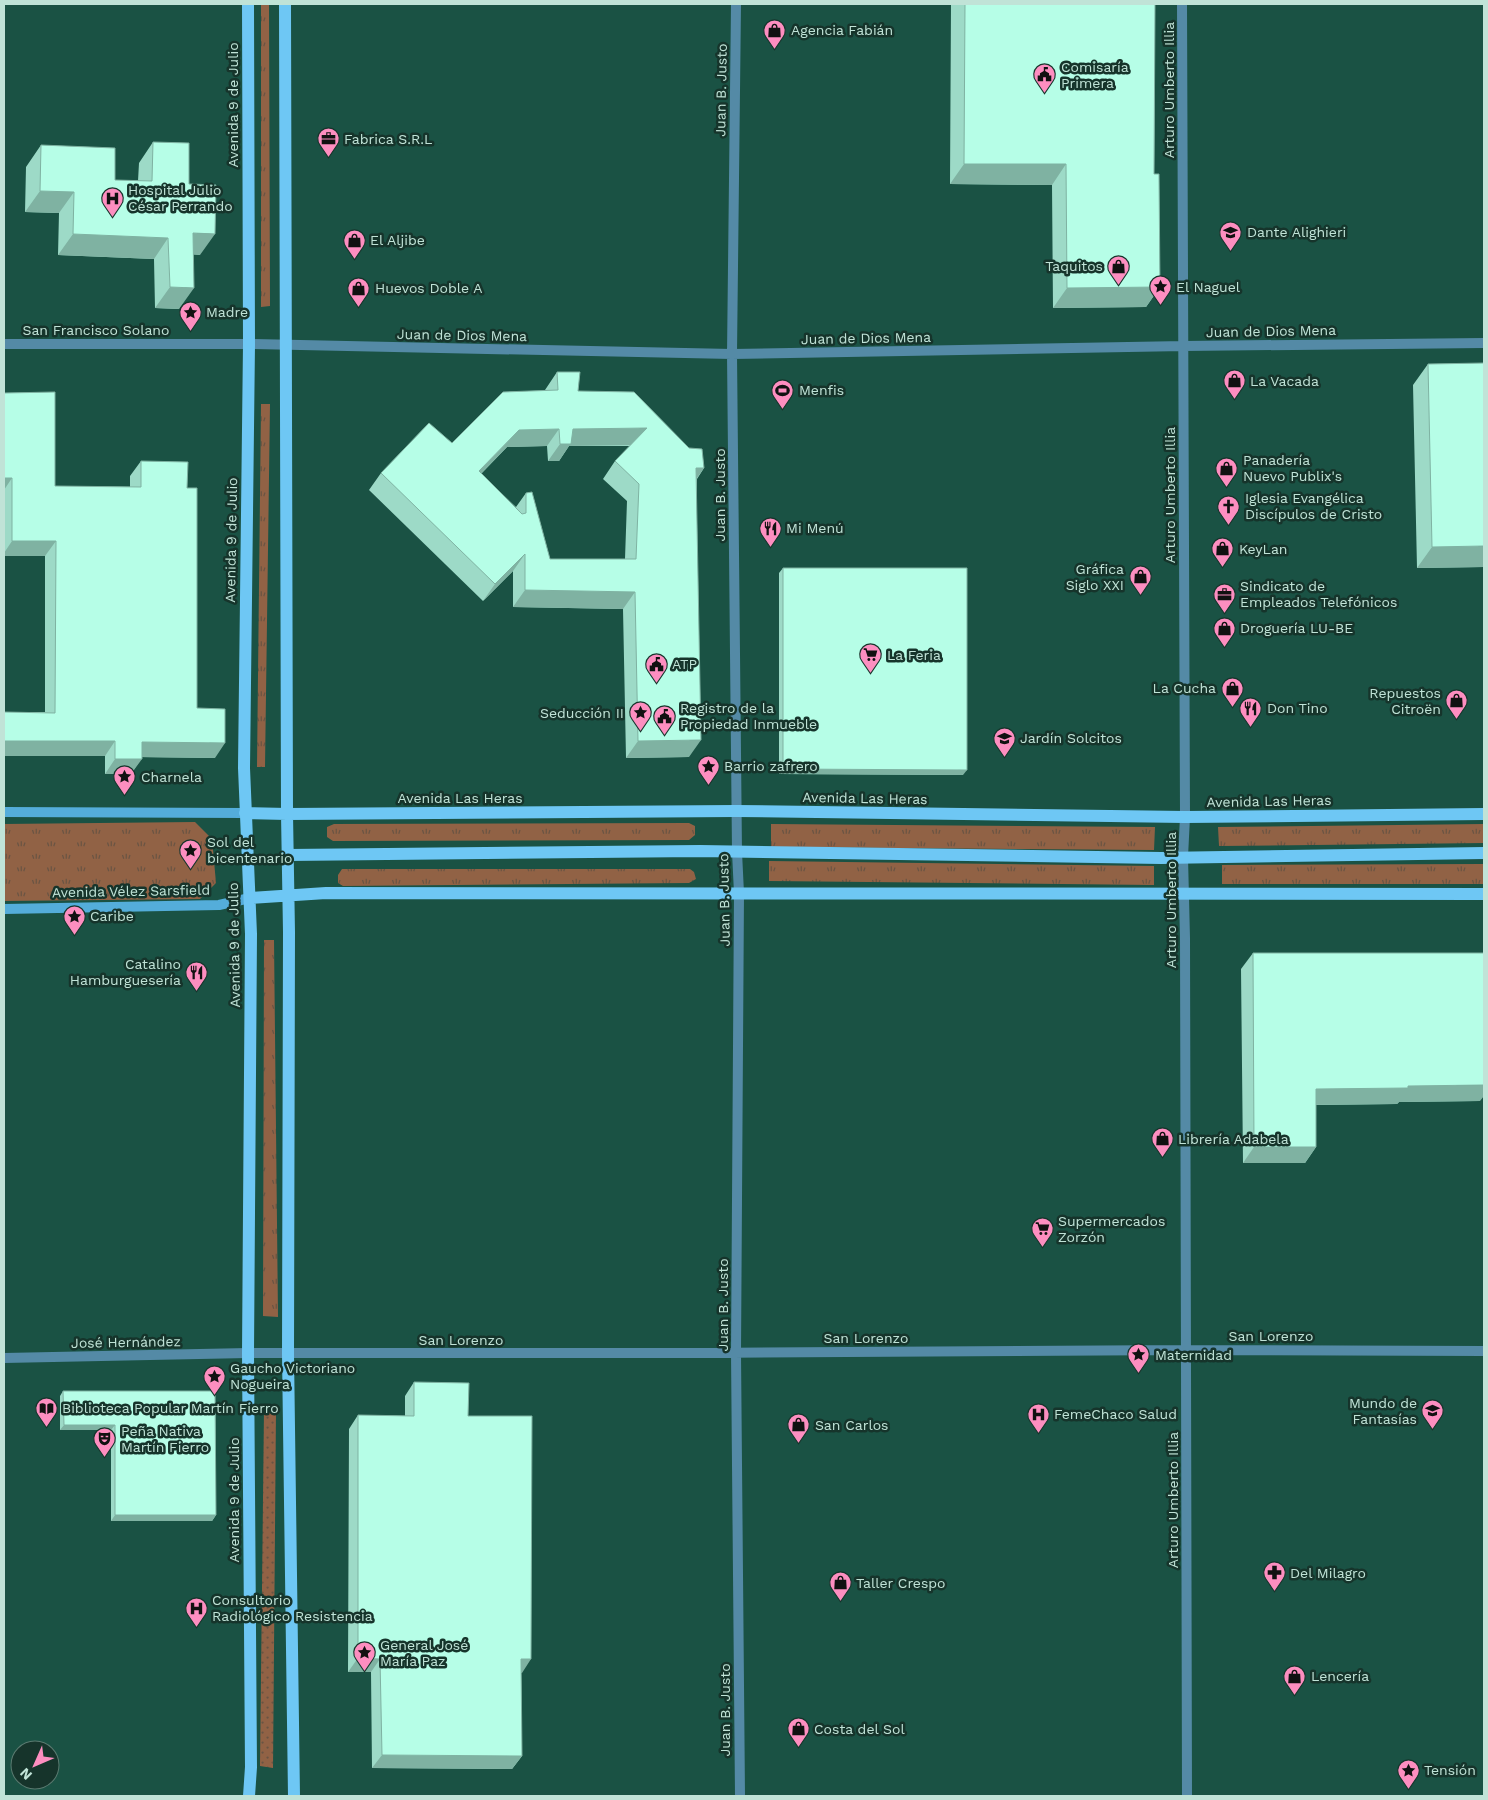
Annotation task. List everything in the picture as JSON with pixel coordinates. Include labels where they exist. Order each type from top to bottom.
[{"type":"main road","name":"Avenida 9 de Julio","points":[[248,4],[249,344],[244,712],[245,813],[251,944],[248,1353],[250,1796]]},
{"type":"main road","points":[[285,4],[288,1354],[294,1796]]},
{"type":"main road","name":"Avenida Las Heras","points":[[245,813],[736,811],[1184,817],[1484,814]]},
{"type":"main road","points":[[4,812],[245,813]]},
{"type":"main road","points":[[288,855],[737,852],[1161,858],[1183,856],[1484,853]]},
{"type":"main road","points":[[288,894],[1484,894]]},
{"type":"main road","name":"Avenida Vélez Sarsfield","points":[[4,909],[219,905],[250,898],[288,894]]},
{"type":"street","name":"Juan B. Justo","points":[[736,4],[732,354],[736,811],[739,893],[736,1353],[740,1796]]},
{"type":"street","name":"Arturo Umberto Illia","points":[[1182,4],[1187,1796]]},
{"type":"street","name":"Juan de Dios Mena","points":[[249,344],[732,354],[1484,343]]},
{"type":"street","name":"San Francisco Solano","points":[[4,344],[249,344]]},
{"type":"street","name":"San Lorenzo","points":[[248,1353],[1484,1351]]},
{"type":"street","name":"José Hernández","points":[[4,1358],[248,1353]]},
{"type":"green space","points":[[261,4],[269,4],[270,306],[261,307]]},
{"type":"green space","points":[[261,404],[270,404],[265,767],[257,767]]},
{"type":"green space","points":[[195,822],[212,839],[216,883],[200,899],[4,901],[4,824]]},
{"type":"green space","points":[[689,823],[695,826],[695,835],[689,840],[333,841],[327,837],[327,827],[334,824]]},
{"type":"green space","points":[[771,824],[1155,827],[1154,850],[771,847]]},
{"type":"green space","points":[[1484,824],[1484,843],[1219,846],[1218,827]]},
{"type":"green space","points":[[769,861],[1154,866],[1154,885],[769,881]]},
{"type":"green space","points":[[1484,864],[1484,884],[1222,884],[1222,865]]},
{"type":"green space","points":[[342,869],[690,869],[694,872],[696,879],[689,883],[343,886],[338,883],[338,875]]},
{"type":"green space","points":[[264,940],[274,940],[278,1317],[263,1316]]},
{"type":"green space","points":[[276,1408],[273,1768],[260,1766],[264,1409]]},
{"type":"building","name":"Comisaría Primera","points":[[965,4],[1155,4],[1154,174],[1159,174],[1160,287],[1067,288],[1066,164],[964,164]]},
{"type":"building","points":[[153,142],[189,143],[189,184],[216,185],[215,234],[193,233],[194,288],[170,287],[168,238],[73,234],[74,192],[40,191],[41,145],[115,148],[115,180],[152,181]]},
{"type":"building","points":[[1484,363],[1484,546],[1432,547],[1428,364]]},
{"type":"building","points":[[557,372],[580,372],[578,391],[634,392],[689,448],[702,449],[704,468],[696,468],[701,740],[638,741],[635,592],[525,590],[525,554],[495,584],[381,473],[429,423],[452,443],[503,392],[558,390]],"holes":[[[647,428],[615,461],[639,484],[636,559],[550,559],[532,492],[526,493],[526,513],[522,514],[479,471],[519,430],[559,429],[560,444],[571,444],[573,429]]]},
{"type":"building","points":[[55,392],[55,486],[141,487],[141,461],[188,462],[187,488],[197,488],[197,708],[225,709],[225,743],[142,742],[142,759],[115,759],[115,741],[4,741],[4,712],[55,713],[56,541],[12,541],[12,478],[4,478],[4,393]]},
{"type":"building","name":"La Feria","points":[[783,568],[967,568],[967,770],[783,769]]},
{"type":"building","points":[[1253,953],[1484,953],[1484,1085],[1316,1089],[1316,1147],[1254,1147]]},
{"type":"building","points":[[414,1382],[469,1383],[468,1416],[532,1416],[531,1659],[521,1659],[522,1756],[382,1755],[380,1659],[358,1658],[358,1415],[414,1416]]},
{"type":"building","points":[[63,1391],[215,1391],[216,1515],[115,1515],[115,1425],[64,1425]]},
{"type":"place","name":"Agencia Fabián","points":[[775,49]]},
{"type":"place","name":"Comisaría Primera","points":[[1045,94]]},
{"type":"place","name":"Fabrica S.R.L","points":[[328,158]]},
{"type":"place","name":"Hospital Julio César Perrando","points":[[112,217]]},
{"type":"place","name":"Dante Alighieri","points":[[1231,251]]},
{"type":"place","name":"El Aljibe","points":[[354,259]]},
{"type":"place","name":"Taquitos","points":[[1119,285]]},
{"type":"place","name":"El Naguel","points":[[1160,306]]},
{"type":"place","name":"Huevos Doble A","points":[[359,307]]},
{"type":"place","name":"Madre","points":[[190,331]]},
{"type":"place","name":"La Vacada","points":[[1234,400]]},
{"type":"place","name":"Menfis","points":[[783,409]]},
{"type":"place","name":"Panadería Nuevo Publix's","points":[[1227,487]]},
{"type":"place","name":"Iglesia Evangélica Discípulos de Cristo","points":[[1229,525]]},
{"type":"place","name":"Mi Menú","points":[[770,547]]},
{"type":"place","name":"KeyLan","points":[[1223,568]]},
{"type":"place","name":"Gráfica Siglo XXI","points":[[1140,596]]},
{"type":"place","name":"Sindicato de Empleados Telefónicos","points":[[1224,613]]},
{"type":"place","name":"Droguería LU-BE","points":[[1224,647]]},
{"type":"place","name":"La Feria","points":[[871,674]]},
{"type":"place","name":"ATP","points":[[656,683]]},
{"type":"place","name":"La Cucha","points":[[1232,707]]},
{"type":"place","name":"Repuestos Citroën","points":[[1457,720]]},
{"type":"place","name":"Don Tino","points":[[1251,727]]},
{"type":"place","name":"Seducción II","points":[[640,732]]},
{"type":"place","name":"Registro de la Propiedad Inmueble","points":[[664,735]]},
{"type":"place","name":"Jardín Solcitos","points":[[1004,757]]},
{"type":"place","name":"Barrio zafrero","points":[[708,785]]},
{"type":"place","name":"Charnela","points":[[125,796]]},
{"type":"place","name":"Sol del bicentenario","points":[[191,869]]},
{"type":"place","name":"Caribe","points":[[74,935]]},
{"type":"place","name":"Catalino Hamburguesería","points":[[197,991]]},
{"type":"place","name":"Librería Adabela","points":[[1162,1158]]},
{"type":"place","name":"Supermercados Zorzón","points":[[1042,1248]]},
{"type":"place","name":"Maternidad","points":[[1139,1374]]},
{"type":"place","name":"Gaucho Victoriano Nogueira","points":[[214,1395]]},
{"type":"place","name":"Biblioteca Popular Martín Fierro","points":[[46,1427]]},
{"type":"place","name":"Mundo de Fantasías","points":[[1433,1430]]},
{"type":"place","name":"FemeChaco Salud","points":[[1038,1433]]},
{"type":"place","name":"San Carlos","points":[[799,1444]]},
{"type":"place","name":"Peña Nativa Martín Fierro","points":[[105,1458]]},
{"type":"place","name":"Del Milagro","points":[[1274,1592]]},
{"type":"place","name":"Taller Crespo","points":[[840,1602]]},
{"type":"place","name":"Consultorio Radiológico Resistencia","points":[[196,1627]]},
{"type":"place","name":"General José María Paz","points":[[364,1672]]},
{"type":"place","name":"Lencería","points":[[1295,1695]]},
{"type":"place","name":"Costa del Sol","points":[[798,1748]]},
{"type":"place","name":"Tensión","points":[[1408,1789]]}]
